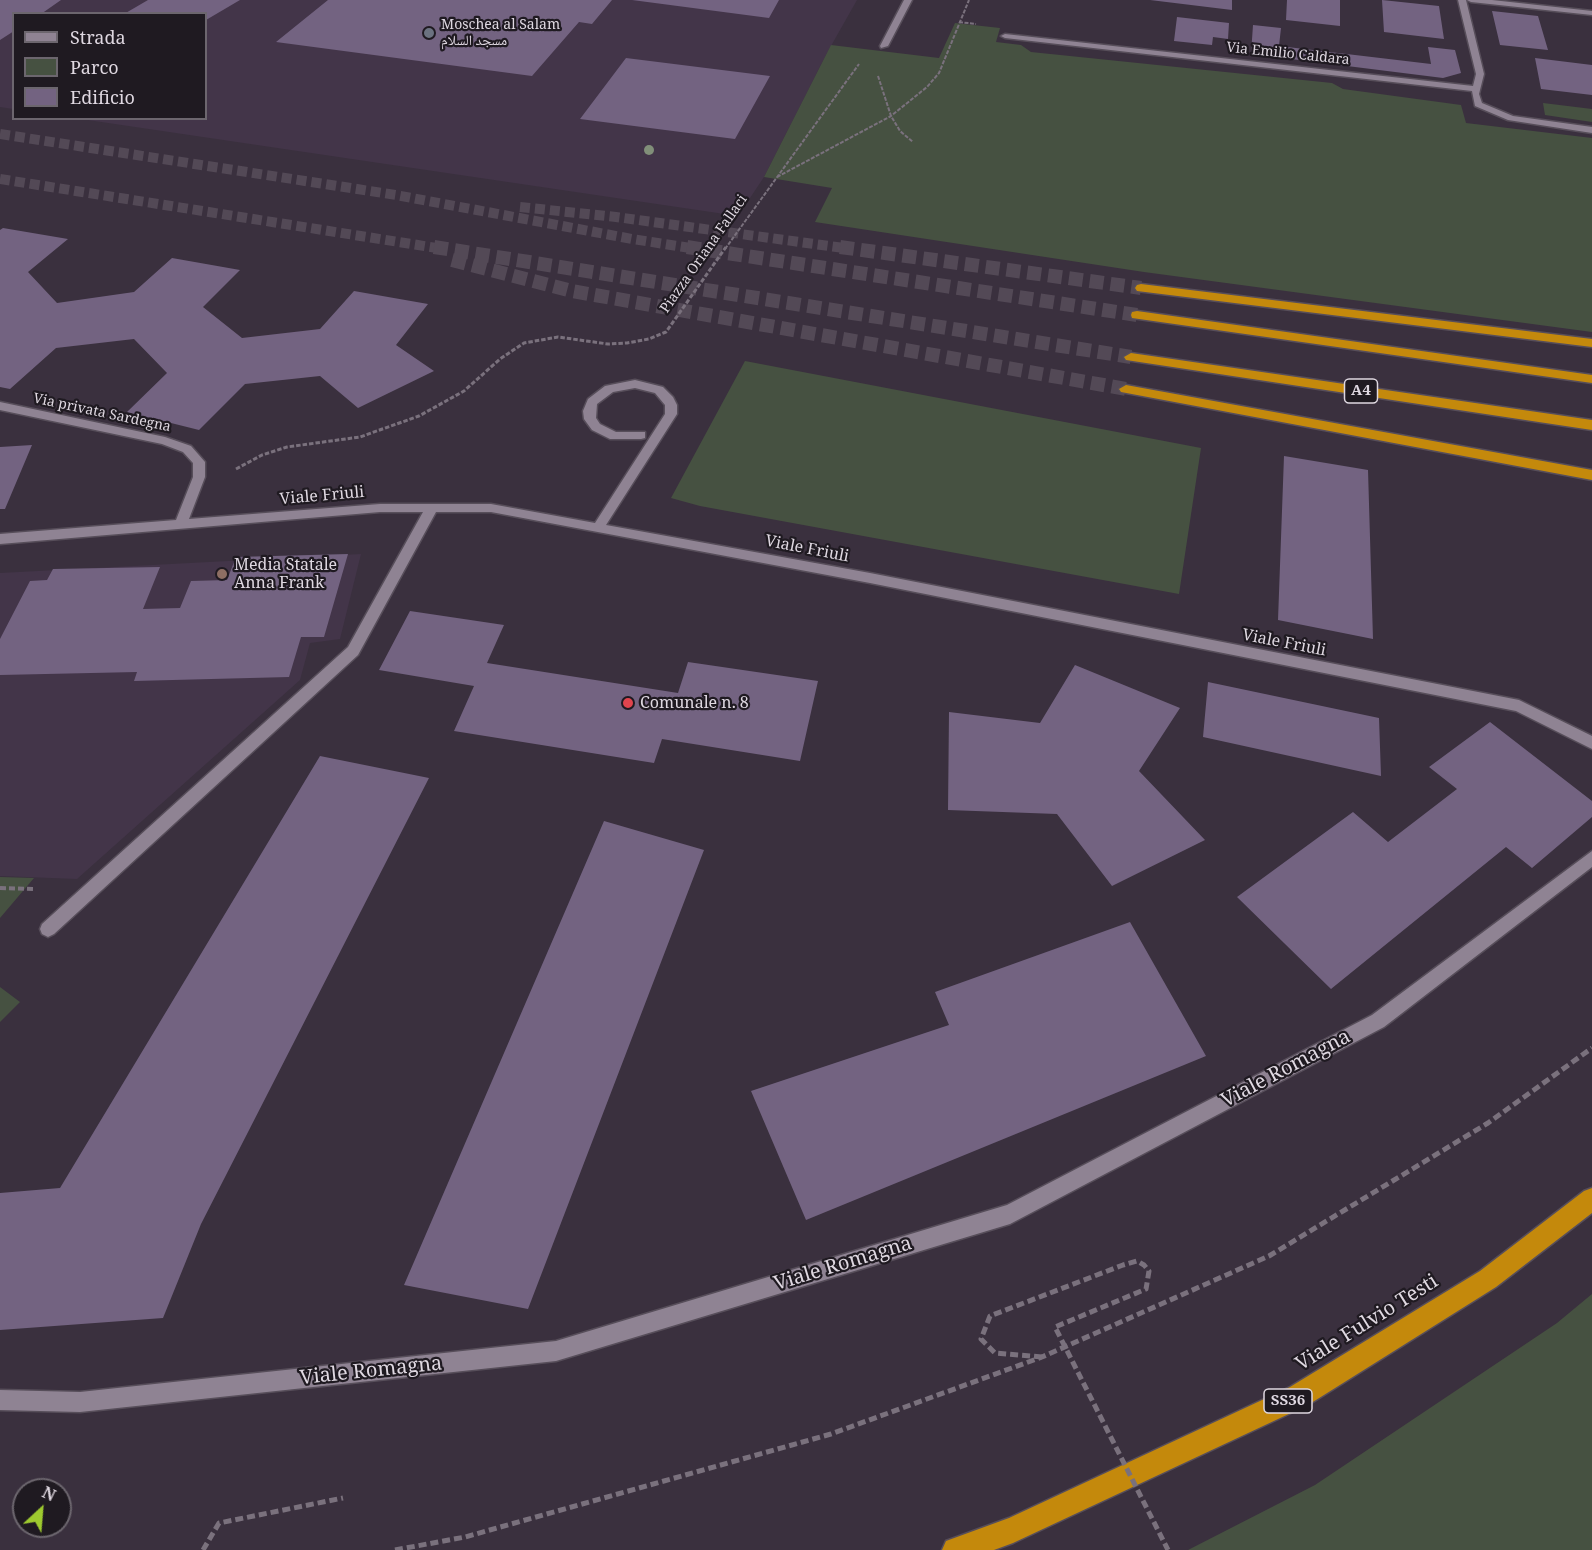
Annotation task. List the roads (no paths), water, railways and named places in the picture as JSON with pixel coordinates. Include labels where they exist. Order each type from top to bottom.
[{"type":"highway","points":[[1141,288],[1592,343]]},
{"type":"highway","points":[[1137,315],[1592,379]]},
{"type":"highway","name":"A4","points":[[1131,357],[1592,425]]},
{"type":"highway","points":[[1126,389],[1592,475]]},
{"type":"highway","name":"Viale Fulvio Testi","points":[[955,1550],[1013,1530],[1299,1396],[1488,1279],[1592,1199]]},
{"type":"street","points":[[884,46],[908,0]]},
{"type":"street","points":[[1462,0],[1480,74],[1475,99],[1478,104],[1499,114],[1538,123],[1592,130]]},
{"type":"street","points":[[1471,0],[1592,13]]},
{"type":"street","name":"Via Emilio Caldara","points":[[1005,36],[1477,89]]},
{"type":"street","points":[[598,528],[670,414],[671,405],[667,397],[659,390],[635,384],[609,389],[592,402],[589,411],[590,419],[596,427],[614,436],[641,435]]},
{"type":"street","name":"Via privata Sardegna","points":[[0,406],[165,441],[187,449],[199,462],[199,477],[181,524]]},
{"type":"street","name":"Viale Friuli","points":[[0,539],[380,508],[491,508],[870,578],[1519,706],[1592,743]]},
{"type":"street","points":[[48,929],[353,651],[432,508]]},
{"type":"street","name":"Viale Romagna","points":[[0,1400],[80,1402],[556,1350],[1010,1214],[1378,1021],[1592,858]]},
{"type":"tunnel","points":[[0,134],[396,195],[697,249]]},
{"type":"tunnel","points":[[0,179],[443,249]]},
{"type":"tunnel","points":[[520,207],[616,217],[851,249]]},
{"type":"tunnel","points":[[434,247],[1131,357]]},
{"type":"tunnel","points":[[687,247],[1137,315]]},
{"type":"tunnel","points":[[840,247],[1141,288]]},
{"type":"tunnel","points":[[452,260],[572,291],[1126,389]]},
{"type":"place","name":"Moschea al Salam مسجد السلام","points":[[429,33]]},
{"type":"place","name":"Media Statale Anna Frank","points":[[222,574]]},
{"type":"place","name":"Comunale n. 8","points":[[628,703]]}]
